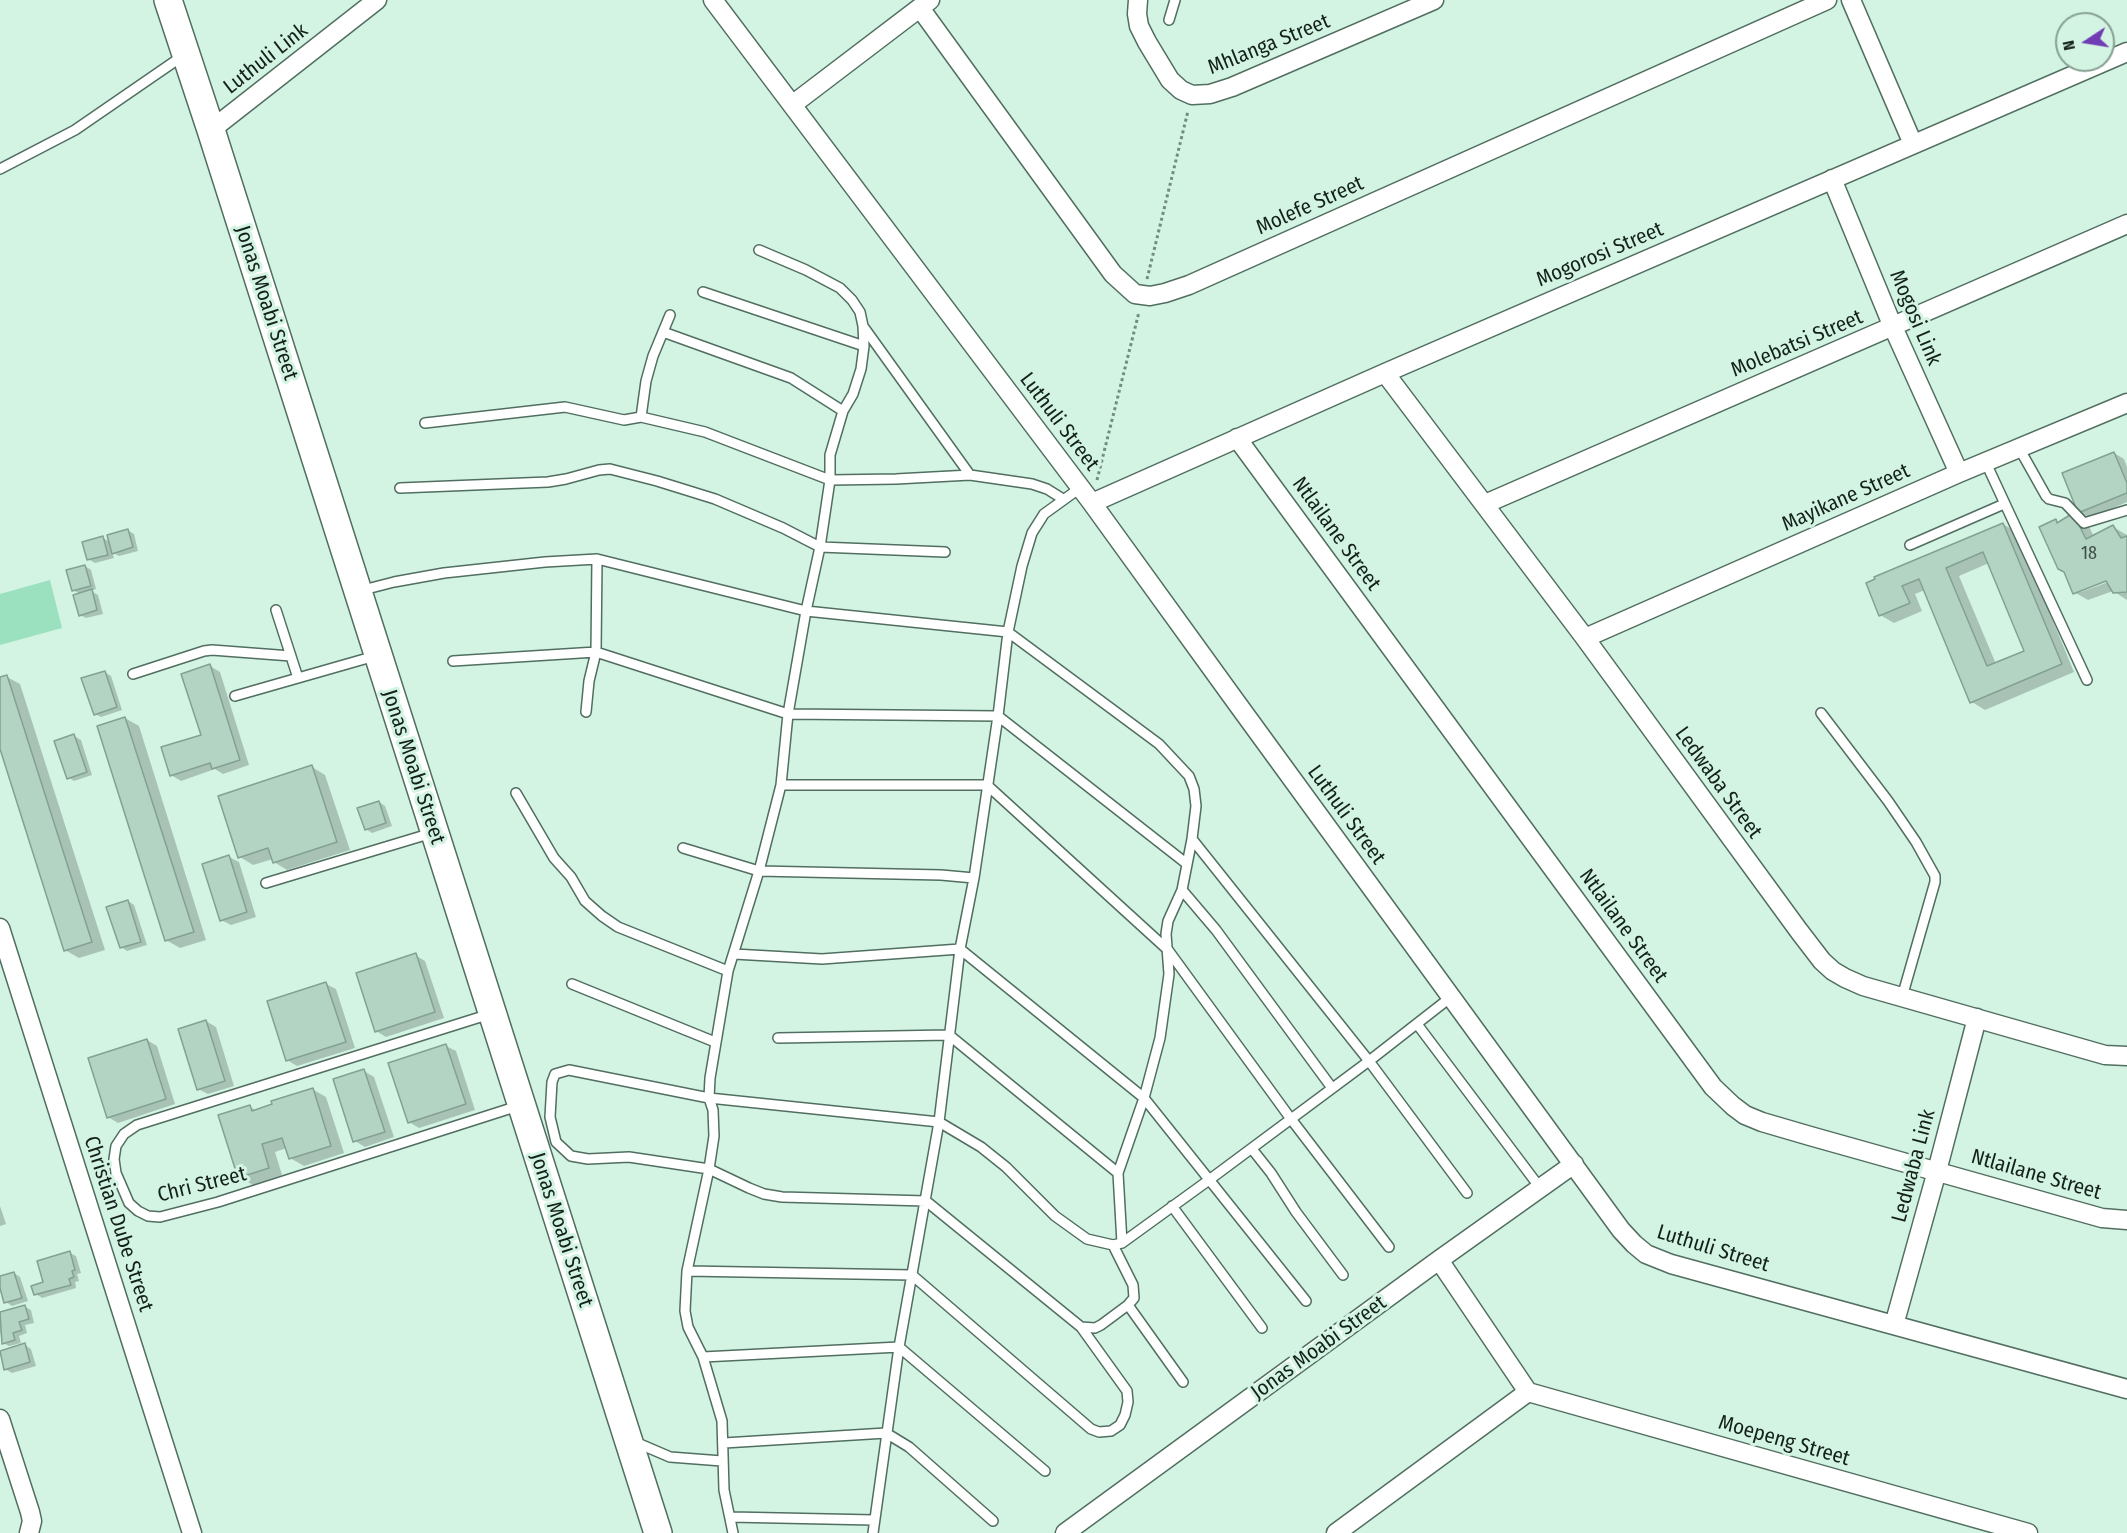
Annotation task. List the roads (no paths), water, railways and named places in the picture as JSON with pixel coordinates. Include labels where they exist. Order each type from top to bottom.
[{"type":"street","name":"Jonas Moabi Street","points":[[168,0],[212,130],[377,655],[658,1533]]},
{"type":"street","name":"Luthuli Link","points":[[212,130],[377,0]]},
{"type":"street","name":"Luthuli Street","points":[[713,0],[1086,495],[1622,1230],[1646,1254],[1671,1264],[2127,1389]]},
{"type":"street","name":"Mhlanga Street","points":[[1138,0],[1138,26],[1147,42],[1170,80],[1181,90],[1192,95],[1210,94],[1232,87],[1434,0]]},
{"type":"street","name":"Molefe Street","points":[[925,4],[1113,274],[1135,294],[1150,296],[1189,285],[1827,0]]},
{"type":"street","points":[[1851,0],[1913,144]]},
{"type":"street","points":[[792,105],[925,4]]},
{"type":"street","name":"Mogorosi Street","points":[[1086,495],[1237,438],[2127,52]]},
{"type":"street","name":"Mogosi Link","points":[[1832,179],[1893,327],[1959,473]]},
{"type":"street","name":"Molebatsi Street","points":[[1485,504],[2127,224]]},
{"type":"street","name":"Ledwaba Street","points":[[1385,373],[1585,638],[1822,961],[1845,978],[1902,997],[2105,1055],[2127,1056]]},
{"type":"street","name":"Mayikane Street","points":[[1585,638],[1959,473],[2126,406]]},
{"type":"street","name":"Ntlailane Street","points":[[1237,438],[1713,1088],[1732,1106],[1745,1115],[1762,1122],[2102,1218],[2127,1220]]},
{"type":"street","name":"Christian Dube Street","points":[[0,928],[7,976],[192,1533]]},
{"type":"street","name":"Ledwaba Link","points":[[1894,1325],[1977,1018]]},
{"type":"street","name":"Jonas Moabi Street","points":[[1065,1533],[1574,1164]]},
{"type":"street","points":[[1336,1533],[1528,1392],[1439,1260]]},
{"type":"street","name":"Moepeng Street","points":[[1528,1392],[1993,1528],[2028,1533]]},
{"type":"street","points":[[0,1419],[30,1512],[32,1521],[29,1533]]},
{"type":"lane","points":[[1169,20],[1174,0]]},
{"type":"lane","points":[[0,170],[75,130],[186,53]]},
{"type":"lane","points":[[733,1533],[724,1490],[722,1421],[703,1358],[688,1327],[685,1311],[687,1271],[709,1169],[715,1121],[709,1098],[715,1042],[728,971],[759,871],[781,785],[788,714],[820,547],[830,480],[830,455],[843,411],[853,394],[861,369],[864,346],[860,312],[840,288],[806,270],[759,250]]},
{"type":"lane","points":[[703,292],[864,346]]},
{"type":"lane","points":[[641,417],[646,381],[653,356],[670,315]]},
{"type":"lane","points":[[863,326],[970,475]]},
{"type":"lane","points":[[663,332],[791,378],[843,411]]},
{"type":"lane","points":[[425,423],[565,407],[624,420],[641,417],[705,432],[830,480],[896,480],[970,475],[1032,484],[1047,489],[1063,499]]},
{"type":"lane","points":[[2019,448],[2046,496],[2065,503],[2084,523],[2127,510]]},
{"type":"lane","points":[[1986,463],[2087,680]]},
{"type":"lane","points":[[400,488],[548,482],[610,469],[715,499],[783,528],[820,547],[945,552]]},
{"type":"lane","points":[[873,1533],[899,1347],[939,1122],[960,949],[974,878],[1008,632],[1022,566],[1032,533],[1044,514],[1063,499],[1086,495]]},
{"type":"lane","points":[[1910,545],[2004,504]]},
{"type":"lane","points":[[586,711],[589,681],[596,652],[597,560]]},
{"type":"lane","points":[[358,592],[394,582],[444,573],[545,562],[597,560],[806,611],[1008,632],[1158,744],[1179,764],[1189,776],[1194,789],[1196,806],[1192,839],[1182,890],[1167,921],[1169,974],[1160,1038],[1144,1098],[1118,1173],[1117,1244],[1133,1285],[1134,1298],[1128,1305],[1095,1328],[1080,1327]]},
{"type":"lane","points":[[276,610],[298,678]]},
{"type":"lane","points":[[133,674],[212,650],[291,656]]},
{"type":"lane","points":[[453,661],[596,652],[788,714],[998,716],[1187,864]]},
{"type":"lane","points":[[236,696],[377,655]]},
{"type":"lane","points":[[1821,713],[1888,801],[1916,842],[1935,876],[1902,997]]},
{"type":"lane","points":[[781,785],[987,785],[1168,950],[1290,1119],[1389,1247]]},
{"type":"lane","points":[[516,794],[554,858],[571,877],[585,901],[602,916],[618,927],[728,971]]},
{"type":"lane","points":[[266,883],[434,832]]},
{"type":"lane","points":[[1192,839],[1370,1061],[1467,1193]]},
{"type":"lane","points":[[683,848],[759,871],[941,875],[974,878]]},
{"type":"lane","points":[[1182,890],[1216,930],[1332,1088]]},
{"type":"lane","points":[[734,954],[822,959],[960,949],[1144,1098],[1306,1301]]},
{"type":"lane","points":[[572,984],[715,1042]]},
{"type":"lane","points":[[687,1271],[912,1275],[1091,1429],[1099,1432],[1111,1431],[1120,1425],[1125,1415],[1128,1402],[1127,1391],[1080,1327],[926,1201],[782,1197],[764,1194],[709,1169],[629,1157],[588,1159],[571,1156],[556,1142],[550,1117],[552,1082],[555,1074],[569,1070],[709,1098],[939,1122],[981,1147],[1006,1167],[1055,1216],[1087,1239],[1117,1244],[1252,1149],[1451,997]]},
{"type":"lane","name":"Chri Street","points":[[493,1014],[137,1125],[124,1134],[116,1146],[114,1159],[116,1173],[129,1203],[148,1216],[160,1217],[218,1202],[522,1105]]},
{"type":"lane","points":[[1417,1024],[1541,1189]]},
{"type":"lane","points":[[778,1038],[949,1035],[1118,1173]]},
{"type":"lane","points":[[1252,1149],[1343,1275]]},
{"type":"lane","points":[[1172,1206],[1262,1328]]},
{"type":"lane","points":[[1128,1305],[1183,1382]]},
{"type":"lane","points":[[703,1358],[899,1347],[1045,1471]]},
{"type":"lane","points":[[724,1443],[886,1433],[909,1447],[993,1521]]},
{"type":"lane","points":[[629,1439],[670,1457],[722,1461]]},
{"type":"lane","points":[[731,1518],[874,1520]]}]
